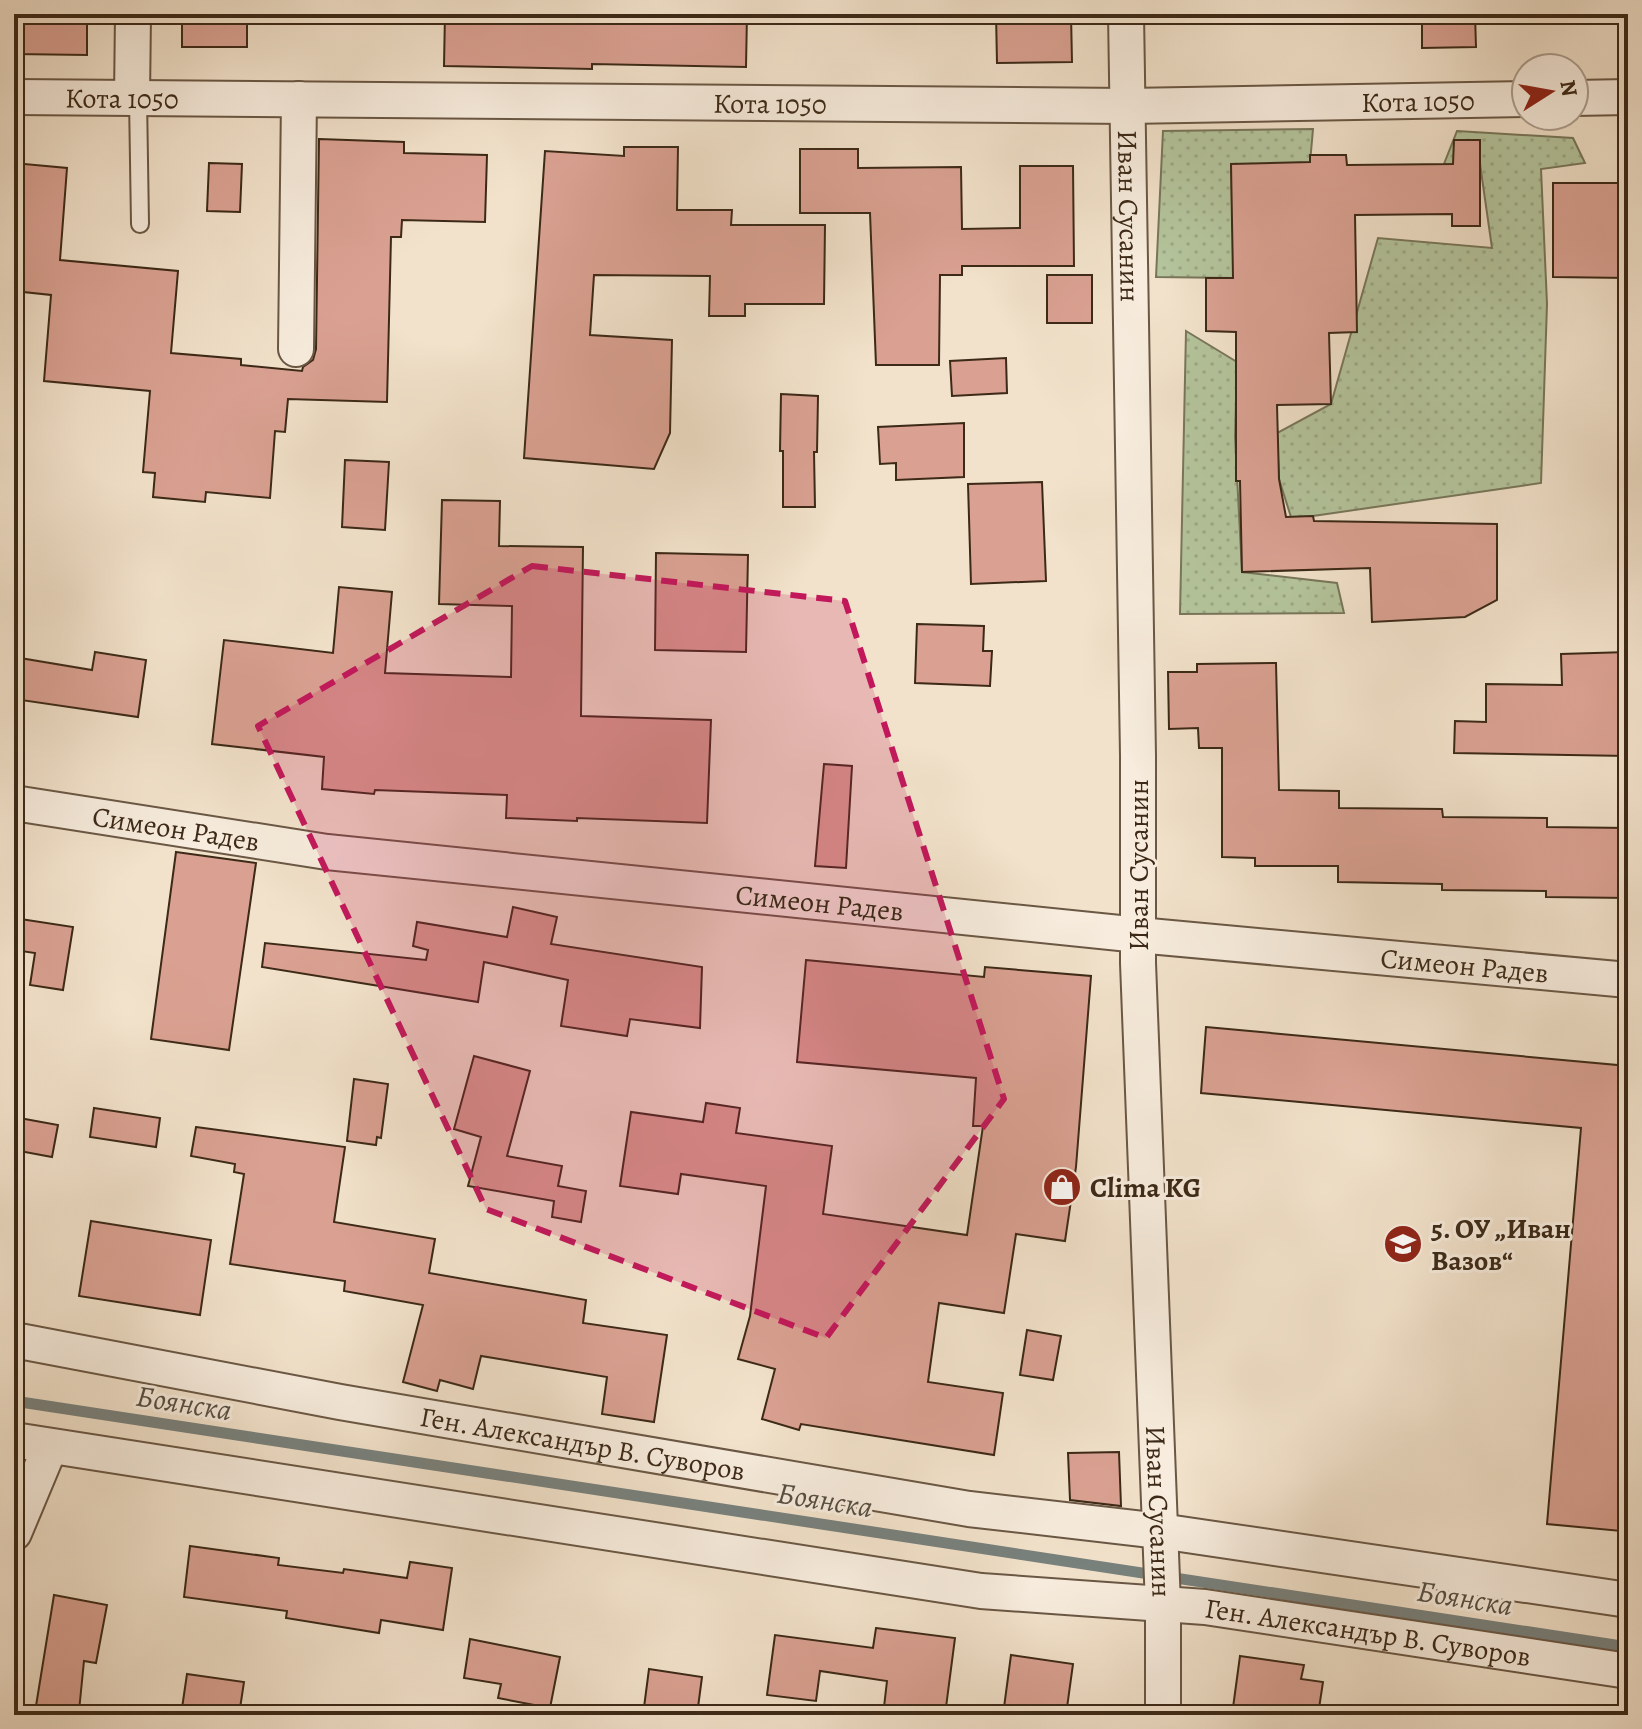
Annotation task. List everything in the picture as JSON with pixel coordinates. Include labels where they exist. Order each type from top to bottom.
[{"type":"street","points":[[133,14],[135,98]]},
{"type":"street","name":"Иван Сусанин","points":[[1126,14],[1138,935],[1163,1605],[1163,1715]]},
{"type":"street","name":"Кота 1050","points":[[14,97],[1128,106],[1510,99]]},
{"type":"street","points":[[1590,98],[1628,97]]},
{"type":"street","points":[[296,349],[299,99]]},
{"type":"street","name":"Симеон Радев","points":[[14,803],[327,852],[1138,935],[1628,980]]},
{"type":"street","name":"Ген. Александър В. Суворов","points":[[14,1340],[340,1402],[938,1504],[1160,1531],[1628,1600]]},
{"type":"street","name":"Ген. Александър В. Суворов","points":[[14,1440],[981,1591],[1205,1607],[1628,1671]]},
{"type":"street","points":[[14,1533],[50,1447]]},
{"type":"lane","points":[[135,98],[140,224]]},
{"type":"highlighted area","points":[[532,566],[845,601],[1004,1099],[826,1338],[486,1209],[258,726]]},
{"type":"green space","points":[[1313,129],[1310,163],[1231,165],[1234,278],[1156,277],[1163,131]]},
{"type":"green space","points":[[1457,131],[1573,138],[1585,163],[1541,169],[1547,304],[1541,483],[1291,517],[1279,479],[1277,433],[1331,404],[1378,238],[1492,248],[1480,164],[1444,164]]},
{"type":"green space","points":[[1186,331],[1237,362],[1235,437],[1242,572],[1337,583],[1344,613],[1180,614]]},
{"type":"building","points":[[14,14],[87,14],[87,55],[14,54]]},
{"type":"building","points":[[182,14],[247,14],[247,47],[182,47]]},
{"type":"building","points":[[445,14],[747,14],[746,67],[592,64],[592,69],[444,66]]},
{"type":"building","points":[[996,14],[1071,14],[1072,62],[997,63]]},
{"type":"building","points":[[1422,14],[1475,14],[1476,47],[1422,48]]},
{"type":"building","points":[[319,139],[404,142],[404,153],[487,155],[485,222],[402,220],[401,237],[391,237],[387,402],[288,399],[285,432],[275,431],[270,498],[206,492],[205,502],[153,497],[155,473],[143,472],[150,391],[44,381],[51,295],[14,291],[14,163],[67,168],[60,260],[178,271],[171,353],[241,359],[241,365],[302,371],[313,360],[316,349]]},
{"type":"building","points":[[1454,140],[1480,140],[1480,226],[1452,226],[1452,214],[1355,215],[1357,332],[1329,333],[1331,404],[1277,405],[1279,479],[1286,517],[1313,516],[1314,521],[1497,524],[1497,600],[1465,617],[1372,622],[1370,568],[1242,572],[1240,481],[1236,481],[1236,332],[1206,331],[1206,278],[1233,278],[1231,164],[1310,162],[1310,155],[1346,155],[1347,165],[1453,164]]},
{"type":"building","points":[[624,147],[678,147],[677,210],[732,210],[731,225],[825,225],[824,304],[745,304],[745,316],[709,316],[710,276],[594,275],[590,335],[672,340],[670,433],[654,469],[524,458],[545,151],[624,156]]},
{"type":"building","points":[[800,149],[858,149],[858,168],[961,167],[962,229],[1020,228],[1020,166],[1073,166],[1074,266],[962,266],[962,275],[940,275],[939,365],[876,365],[870,213],[800,213]]},
{"type":"building","points":[[209,163],[242,164],[240,212],[207,211]]},
{"type":"building","points":[[1553,183],[1628,183],[1628,278],[1553,277]]},
{"type":"building","points":[[1047,275],[1092,275],[1092,323],[1047,323]]},
{"type":"building","points":[[1006,358],[1007,393],[952,396],[950,361]]},
{"type":"building","points":[[781,394],[818,396],[817,452],[814,452],[815,507],[783,507]]},
{"type":"building","points":[[964,423],[964,477],[896,480],[896,463],[880,464],[878,427]]},
{"type":"building","points":[[345,460],[389,462],[385,530],[342,527]]},
{"type":"building","points":[[1042,482],[1046,581],[971,584],[968,484]]},
{"type":"building","points":[[442,500],[500,501],[499,546],[583,547],[581,716],[711,720],[707,823],[506,818],[507,795],[375,790],[374,794],[322,789],[324,757],[212,744],[224,640],[333,653],[339,587],[392,592],[385,673],[511,677],[512,606],[439,604]]},
{"type":"building","points":[[656,553],[748,555],[746,652],[655,650]]},
{"type":"building","points":[[917,624],[984,626],[983,651],[992,651],[990,686],[915,683]]},
{"type":"building","points":[[95,652],[146,660],[138,717],[14,699],[14,657],[92,670]]},
{"type":"building","points":[[1628,652],[1628,756],[1454,753],[1455,721],[1486,722],[1486,684],[1562,685],[1561,654]]},
{"type":"building","points":[[1276,663],[1279,790],[1339,791],[1339,808],[1442,809],[1443,817],[1547,818],[1547,827],[1628,828],[1628,898],[1546,897],[1546,891],[1442,890],[1442,884],[1338,882],[1338,866],[1255,866],[1255,858],[1222,857],[1222,748],[1199,748],[1198,728],[1169,729],[1168,672],[1197,672],[1197,664]]},
{"type":"building","points":[[824,764],[852,766],[846,868],[815,866]]},
{"type":"building","points":[[176,852],[256,863],[229,1050],[151,1039]]},
{"type":"building","points":[[513,907],[557,917],[551,944],[702,967],[700,1028],[630,1019],[627,1036],[561,1026],[568,980],[484,962],[478,1002],[262,967],[265,943],[426,960],[428,950],[413,946],[417,922],[507,937]]},
{"type":"building","points":[[14,918],[73,927],[63,990],[30,985],[35,953],[14,950]]},
{"type":"building","points":[[806,960],[984,977],[985,967],[1091,976],[1076,1167],[1065,1241],[1016,1234],[1004,1313],[939,1303],[928,1382],[1003,1393],[994,1455],[801,1424],[799,1430],[762,1419],[775,1369],[738,1359],[750,1316],[766,1186],[681,1174],[678,1194],[620,1186],[631,1112],[703,1122],[706,1103],[740,1108],[736,1133],[832,1146],[823,1214],[967,1235],[983,1126],[973,1126],[976,1078],[797,1062]]},
{"type":"building","points":[[1206,1027],[1628,1066],[1628,1513],[1623,1512],[1621,1531],[1547,1524],[1581,1128],[1201,1093]]},
{"type":"building","points":[[474,1056],[530,1071],[507,1156],[562,1166],[558,1186],[586,1191],[581,1222],[552,1217],[554,1201],[468,1186],[481,1137],[454,1129]]},
{"type":"building","points":[[354,1079],[388,1084],[381,1138],[377,1137],[376,1145],[347,1141]]},
{"type":"building","points":[[94,1108],[160,1118],[156,1147],[90,1137]]},
{"type":"building","points":[[14,1117],[58,1125],[52,1157],[14,1150]]},
{"type":"building","points":[[196,1127],[345,1147],[334,1222],[435,1239],[429,1273],[586,1300],[583,1323],[667,1335],[654,1422],[602,1414],[607,1377],[481,1356],[473,1389],[440,1380],[437,1391],[403,1382],[423,1305],[344,1291],[345,1281],[230,1264],[244,1174],[234,1172],[235,1164],[191,1156]]},
{"type":"building","points":[[91,1221],[211,1240],[200,1315],[79,1296]]},
{"type":"building","points":[[1027,1330],[1061,1336],[1053,1380],[1020,1375]]},
{"type":"building","points":[[1119,1452],[1121,1506],[1070,1500],[1068,1453]]},
{"type":"building","points":[[190,1546],[279,1558],[278,1565],[343,1573],[344,1569],[407,1578],[410,1562],[452,1568],[443,1630],[381,1620],[379,1633],[286,1618],[287,1611],[184,1597]]},
{"type":"building","points":[[54,1595],[107,1605],[96,1663],[84,1661],[79,1711],[36,1706]]},
{"type":"building","points":[[876,1628],[955,1638],[945,1715],[901,1715],[902,1709],[884,1707],[887,1681],[820,1671],[816,1701],[767,1695],[775,1635],[873,1648]]},
{"type":"building","points":[[470,1639],[560,1657],[550,1708],[498,1698],[501,1684],[464,1678]]},
{"type":"building","points":[[1011,1655],[1073,1664],[1066,1715],[1003,1715]]},
{"type":"building","points":[[1240,1656],[1304,1665],[1301,1679],[1323,1682],[1318,1715],[1232,1715]]},
{"type":"building","points":[[649,1669],[702,1677],[697,1715],[643,1715]]},
{"type":"building","points":[[187,1674],[244,1682],[239,1715],[181,1715]]},
{"type":"waterway","name":"Боянска","points":[[14,1401],[1628,1647]]},
{"type":"place","name":"Clima KG","points":[[1062,1187]]},
{"type":"place","name":"5. ОУ „Иван Вазов“","points":[[1403,1244]]}]
